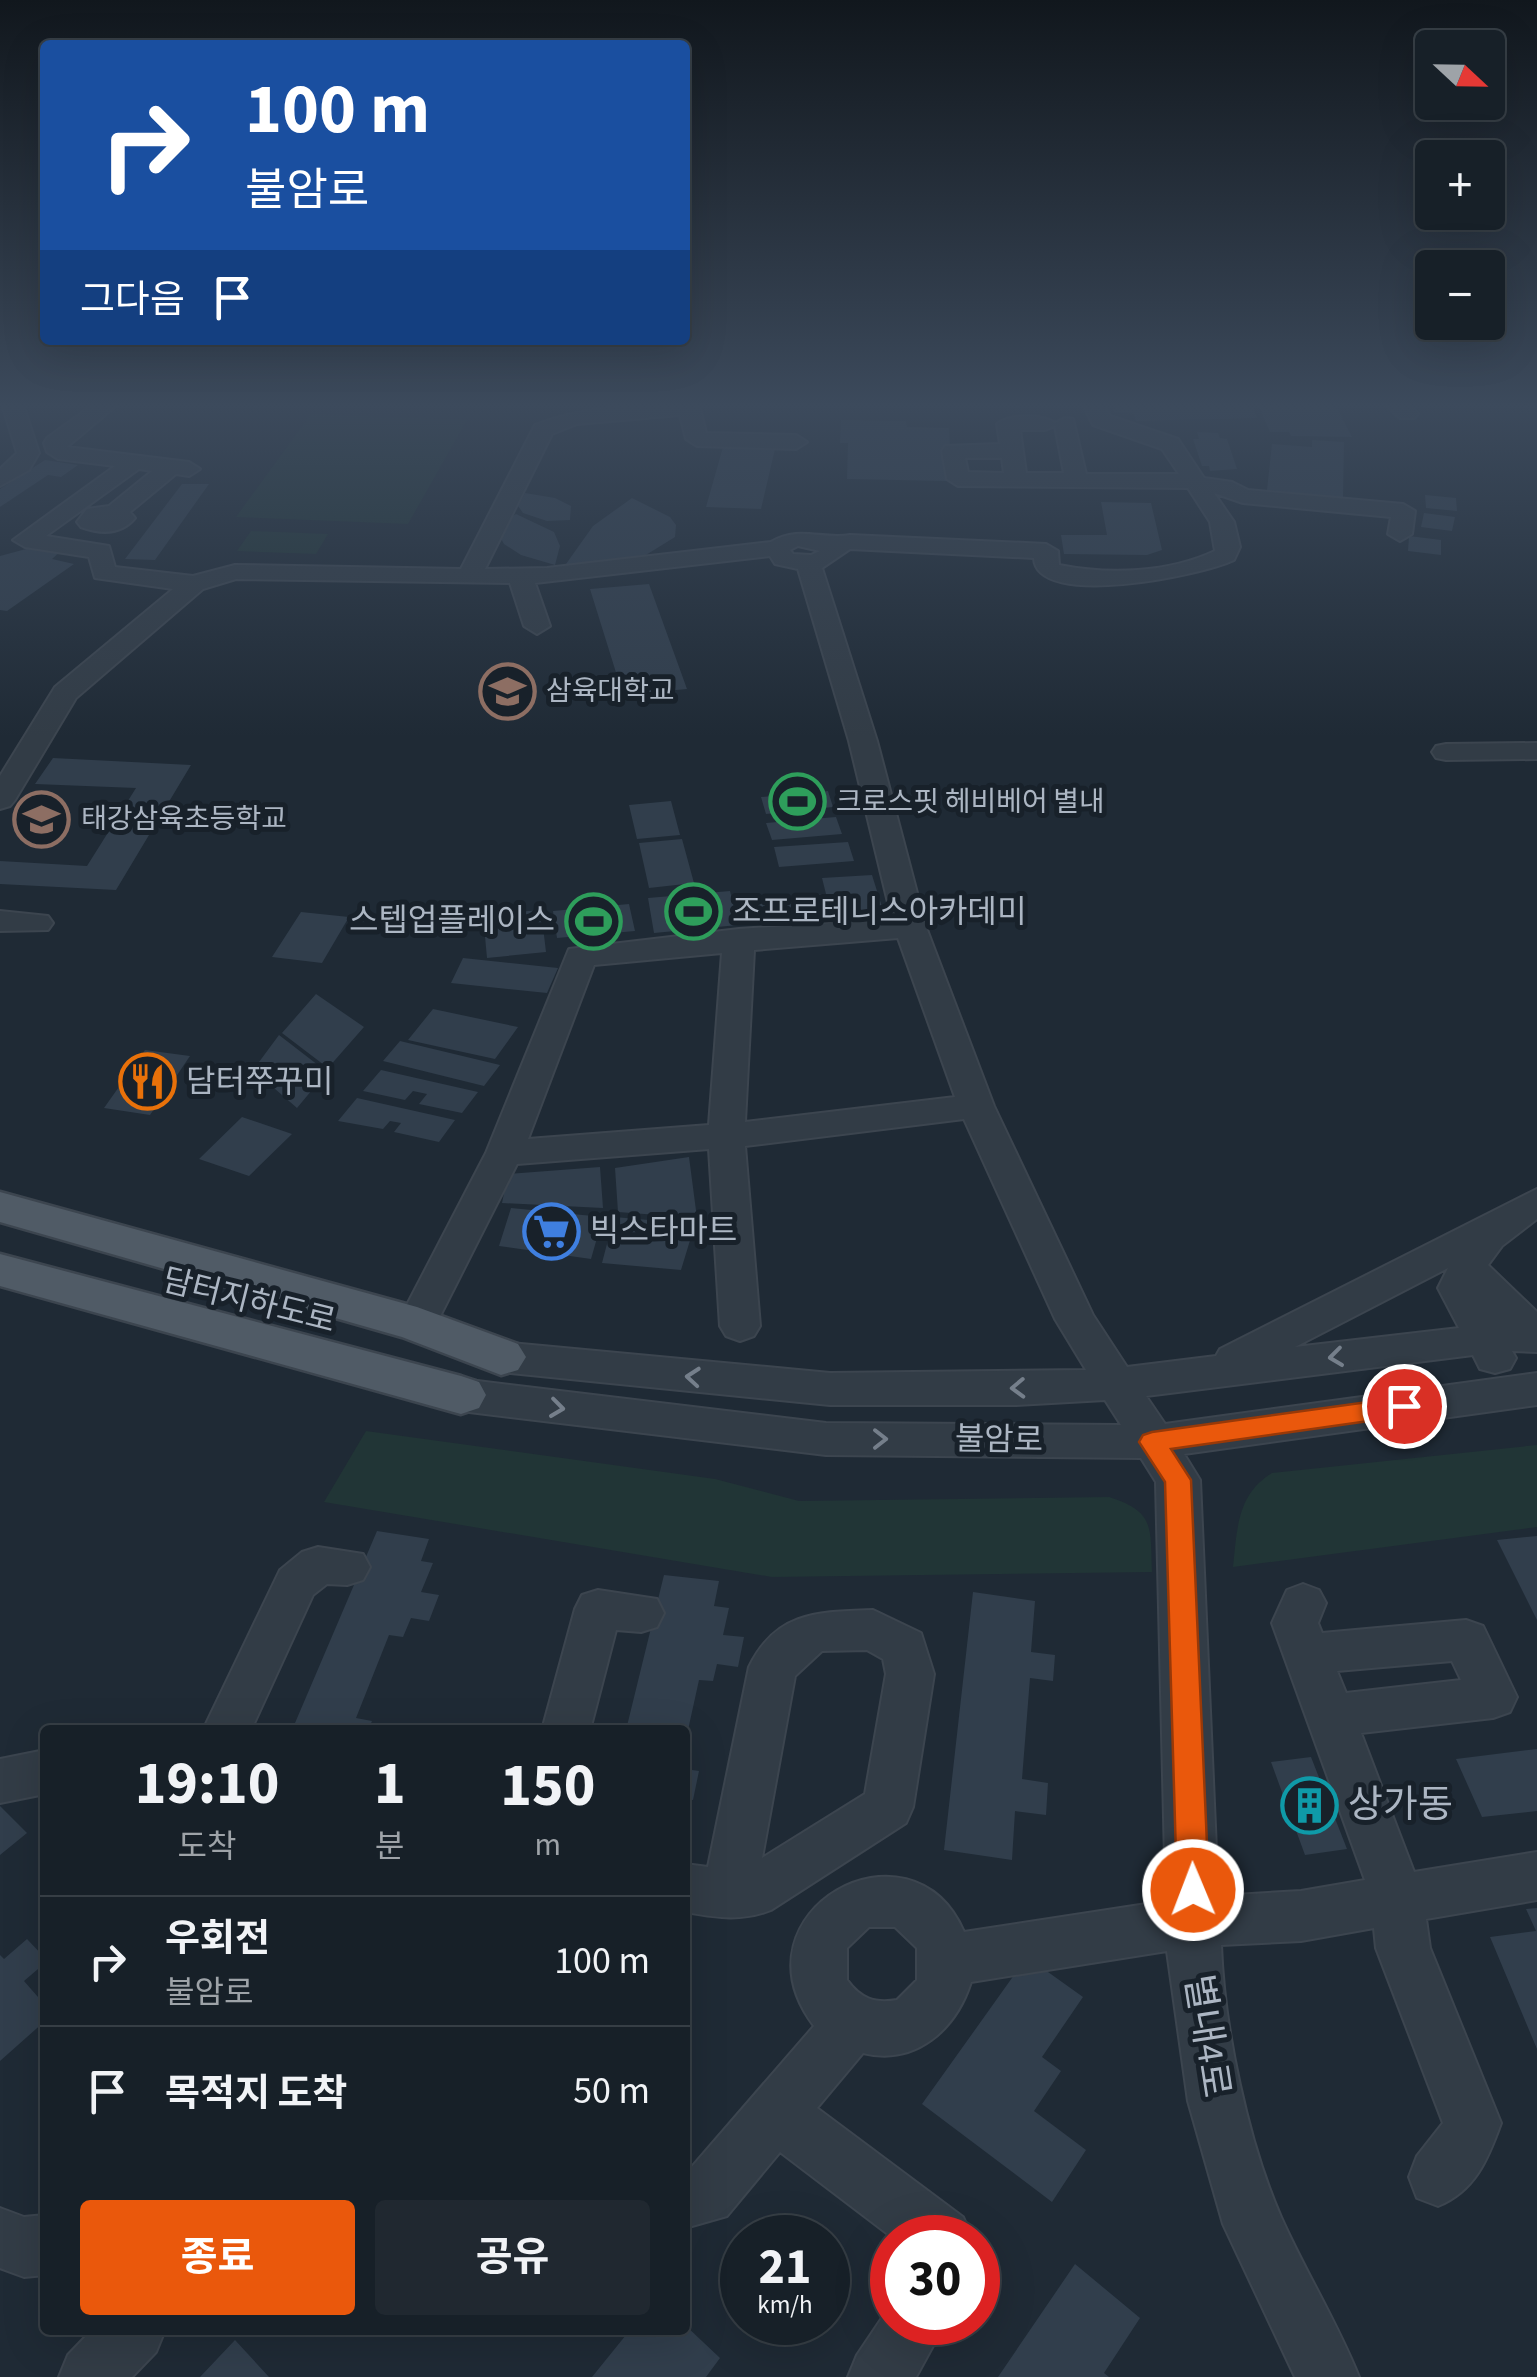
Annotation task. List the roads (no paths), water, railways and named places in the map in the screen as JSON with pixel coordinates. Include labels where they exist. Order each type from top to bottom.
[{"type":"main road","points":[[0,1207],[417,1324],[501,1357]]},
{"type":"main road","name":"담터지하도로","points":[[0,1235],[376,1334],[501,1357]]},
{"type":"main road","name":"담터지하도로","points":[[0,1270],[460,1395]]},
{"type":"main road","points":[[0,1297],[190,1346],[460,1395]]},
{"type":"street","points":[[0,534],[27,515]]},
{"type":"street","points":[[59,515],[25,540],[100,551],[104,573],[194,584],[234,572],[520,576],[778,548],[784,559],[819,554],[850,542],[1046,551],[1046,566],[1064,574],[1152,574],[1225,555],[1228,546],[1217,515]]},
{"type":"street","points":[[77,515],[101,518]]},
{"type":"street","points":[[70,546],[105,515]]},
{"type":"street","points":[[470,577],[501,515]]},
{"type":"street","points":[[1400,534],[1402,515]]},
{"type":"street","name":"별내4로","points":[[819,554],[910,927],[976,1106],[1076,1319],[1178,1480],[1195,1976],[1216,2102],[1254,2224],[1328,2377]]},
{"type":"street","points":[[520,576],[537,626]]},
{"type":"street","points":[[0,800],[13,758],[66,693],[194,584]]},
{"type":"street","points":[[1446,752],[1537,751]]},
{"type":"street","points":[[0,921],[37,923]]},
{"type":"street","points":[[417,1324],[504,1153],[581,956],[739,939],[910,927]]},
{"type":"street","points":[[739,939],[726,1136],[740,1326]]},
{"type":"street","points":[[504,1153],[726,1136],[976,1106]]},
{"type":"street","points":[[1213,1371],[1491,1230],[1537,1202]]},
{"type":"street","points":[[1491,1230],[1458,1288],[1486,1340],[1525,1390]]},
{"type":"street","points":[[1491,1230],[1488,1251],[1498,1276],[1536,1326]]},
{"type":"street","points":[[1467,1267],[1536,1326]]},
{"type":"street","name":"불암로","points":[[501,1357],[830,1389],[1115,1384],[1486,1340],[1536,1326]]},
{"type":"street","name":"불암로","points":[[460,1395],[826,1439],[1152,1442],[1525,1390]]},
{"type":"street","points":[[229,1725],[296,1583],[318,1566],[347,1567]]},
{"type":"street","points":[[1303,1603],[1295,1623],[1396,1900],[1403,1948],[1472,2122],[1464,2146],[1438,2177]]},
{"type":"street","points":[[567,1725],[598,1609],[642,1613]]},
{"type":"street","points":[[873,1630],[904,1646],[910,1674],[888,1807],[752,1892],[707,1891],[773,1667],[811,1632],[873,1630]]},
{"type":"street","points":[[1307,1654],[1466,1640],[1493,1697],[1330,1716]]},
{"type":"street","points":[[0,1781],[40,1773]]},
{"type":"street","points":[[948,1960],[1194,1922],[1301,1916],[1537,1876]]},
{"type":"street","points":[[872,1901],[912,1909],[942,1939],[948,1960],[947,1981],[938,2001],[923,2016],[903,2026],[880,2028],[855,2021],[838,2010],[825,1994],[817,1954],[824,1934],[835,1918],[872,1901]]},
{"type":"street","points":[[690,2197],[706,2194],[855,2021]]},
{"type":"street","points":[[776,2113],[911,2215]]},
{"type":"street","points":[[0,2238],[24,2248],[40,2246]]},
{"type":"street","points":[[90,2377],[129,2335]]},
{"type":"street","points":[[880,2377],[901,2345]]},
{"type":"place","name":"삼육대학교","points":[[507,691]]},
{"type":"place","name":"크로스핏 헤비베어 별내","points":[[797,802]]},
{"type":"place","name":"태강삼육초등학교","points":[[42,819]]},
{"type":"place","name":"조프로테니스아카데미","points":[[693,912]]},
{"type":"place","name":"스텝업플레이스","points":[[594,921]]},
{"type":"place","name":"담터쭈꾸미","points":[[147,1082]]},
{"type":"place","name":"빅스타마트","points":[[551,1231]]},
{"type":"place","name":"상가동","points":[[1309,1805]]}]
